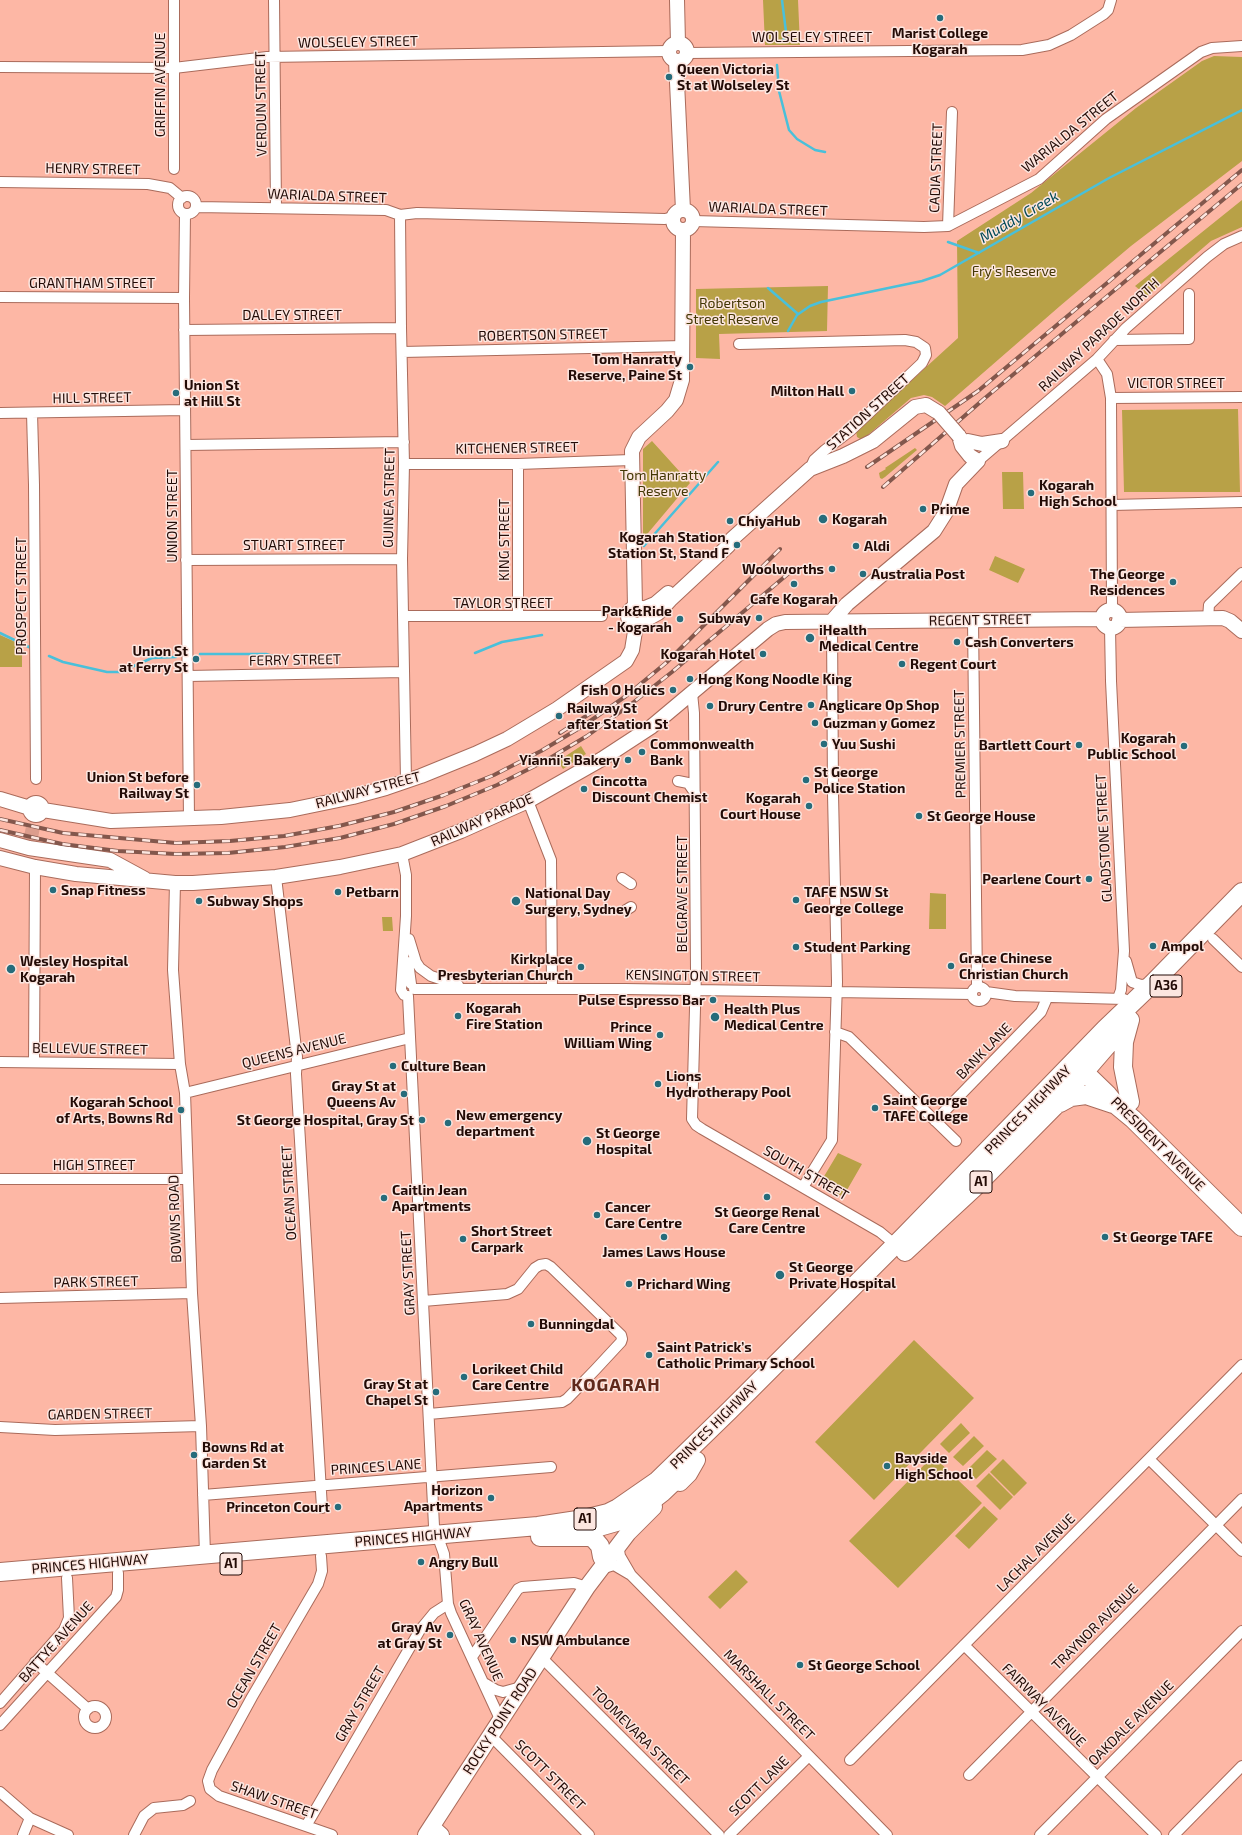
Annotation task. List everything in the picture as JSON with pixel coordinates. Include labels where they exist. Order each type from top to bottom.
[{"type":"highway","name":"PRINCES HIGHWAY","points":[[0,1572],[205,1555],[439,1541],[540,1537],[594,1528],[620,1521],[652,1502],[697,1460],[900,1249],[1083,1063],[1136,1000],[1242,892]]},
{"type":"highway","name":"PRINCES HIGHWAY","points":[[0,1583],[321,1556],[439,1541],[584,1519],[608,1512],[630,1501],[648,1489],[900,1249],[973,1189],[1054,1107],[1083,1063],[1103,1049],[1130,1020],[1242,910]]},
{"type":"highway","points":[[1123,1103],[1124,1042],[1130,1020]]},
{"type":"highway","name":"PRESIDENT AVENUE","points":[[1083,1063],[1108,1095],[1123,1103],[1242,1213]]},
{"type":"highway","name":"A1","points":[[1054,1107],[1071,1097],[1078,1096],[1091,1096],[1123,1103]]},
{"type":"highway","name":"PRESIDENT AVENUE","points":[[1123,1103],[1133,1119],[1242,1227]]},
{"type":"highway","points":[[540,1537],[589,1537],[594,1539],[600,1546],[601,1563]]},
{"type":"main road","points":[[677,0],[678,214],[674,226],[688,226]]},
{"type":"main road","name":"RAILWAY STREET","points":[[0,798],[36,813],[111,821],[189,818],[290,810],[353,797],[406,781],[453,764],[507,739],[570,701],[626,661],[632,650],[640,615],[631,460],[632,451],[635,442],[667,411],[678,395],[684,370],[688,226]]},
{"type":"main road","name":"STATION STREET","points":[[640,615],[658,613],[728,546],[732,540],[810,469],[857,450],[872,441],[915,407],[926,405],[939,414],[963,439],[962,446],[970,456],[978,461]]},
{"type":"main road","points":[[963,439],[982,444],[1002,440]]},
{"type":"main road","points":[[832,621],[847,604],[937,527],[946,512],[956,484],[978,461]]},
{"type":"main road","name":"REGENT STREET","points":[[764,632],[772,626],[785,622],[1208,618],[1226,619],[1242,631]]},
{"type":"main road","name":"RAILWAY PARADE","points":[[0,858],[35,867],[113,878],[175,883],[276,877],[402,854],[461,831],[528,801],[602,759],[637,737],[764,632]]},
{"type":"main road","name":"RAILWAY PARADE","points":[[0,840],[103,859],[115,863],[149,881]]},
{"type":"main road","points":[[103,859],[114,867],[113,878]]},
{"type":"main road","name":"ROCKY POINT ROAD","points":[[601,1563],[640,1520],[689,1474],[697,1460]]},
{"type":"main road","name":"ROCKY POINT ROAD","points":[[433,1832],[500,1719],[587,1587],[601,1563],[630,1501]]},
{"type":"street","name":"GRIFFIN AVENUE","points":[[174,0],[174,169]]},
{"type":"street","name":"VERDUN STREET","points":[[274,0],[276,208]]},
{"type":"street","name":"WOLSELEY STREET","points":[[0,67],[174,68],[267,57],[1022,50],[1049,45],[1071,35],[1104,14],[1108,10],[1111,0]]},
{"type":"street","name":"WARIALDA STREET","points":[[688,226],[948,226],[1039,179],[1106,119],[1201,52],[1212,48],[1242,46]]},
{"type":"street","name":"CADIA STREET","points":[[948,226],[952,112]]},
{"type":"street","name":"HENRY STREET","points":[[0,182],[148,184],[167,187],[182,198]]},
{"type":"street","points":[[182,198],[192,198],[196,207],[193,212],[185,214],[180,210],[179,205],[182,198]]},
{"type":"street","name":"WARIALDA STREET","points":[[196,207],[386,210],[400,216],[417,213],[665,219],[678,214]]},
{"type":"street","name":"UNION STREET","points":[[185,214],[184,330],[189,818]]},
{"type":"street","name":"GUINEA STREET","points":[[400,216],[404,442],[402,559],[406,781]]},
{"type":"street","name":"RAILWAY PARADE NORTH","points":[[978,461],[1097,359],[1114,340],[1168,290],[1215,250],[1233,239],[1242,236]]},
{"type":"street","points":[[1114,340],[1189,339],[1189,294]]},
{"type":"street","name":"GRANTHAM STREET","points":[[0,297],[184,298]]},
{"type":"street","name":"DALLEY STREET","points":[[184,330],[401,328]]},
{"type":"street","name":"STATION STREET","points":[[739,344],[905,340],[916,342],[925,348],[926,355],[922,363],[850,431],[814,460],[810,469]]},
{"type":"street","name":"ROBERTSON STREET","points":[[402,352],[684,346]]},
{"type":"street","name":"GLADSTONE STREET","points":[[1097,359],[1107,374],[1111,398],[1111,681],[1124,951],[1121,990],[1118,998]]},
{"type":"street","name":"VICTOR STREET","points":[[1111,398],[1242,397]]},
{"type":"street","name":"HILL STREET","points":[[0,413],[185,410]]},
{"type":"street","name":"PROSPECT STREET","points":[[32,413],[36,779]]},
{"type":"street","points":[[850,431],[851,440],[857,450]]},
{"type":"street","points":[[837,440],[843,456]]},
{"type":"street","points":[[186,445],[404,442]]},
{"type":"street","name":"KITCHENER STREET","points":[[404,464],[518,464],[631,460]]},
{"type":"street","name":"KING STREET","points":[[518,464],[518,616]]},
{"type":"street","points":[[1112,505],[1242,502]]},
{"type":"street","name":"STUART STREET","points":[[186,560],[402,559]]},
{"type":"street","points":[[1208,618],[1209,605],[1242,573]]},
{"type":"street","name":"TAYLOR STREET","points":[[403,616],[602,616]]},
{"type":"street","name":"PREMIER STREET","points":[[973,620],[980,993]]},
{"type":"street","points":[[803,1187],[832,1140],[837,992],[833,787],[832,621]]},
{"type":"street","name":"FERRY STREET","points":[[188,676],[404,672]]},
{"type":"street","name":"BELGRAVE STREET","points":[[692,693],[694,713],[695,793],[695,990],[692,1119]]},
{"type":"street","points":[[678,781],[688,783],[695,793]]},
{"type":"street","points":[[528,801],[551,860],[552,989]]},
{"type":"street","name":"GRAY STREET","points":[[402,854],[406,875],[410,1038],[434,1526],[439,1541]]},
{"type":"street","points":[[34,1062],[35,867]]},
{"type":"street","name":"OCEAN STREET","points":[[276,877],[297,1057],[296,1066],[322,1508]]},
{"type":"street","points":[[622,878],[631,884]]},
{"type":"street","name":"BOWNS ROAD","points":[[175,883],[173,970],[180,1064],[185,1093],[187,1178],[192,1293],[201,1426],[205,1555]]},
{"type":"street","name":"GRAY STREET","points":[[406,916],[409,939],[408,990]]},
{"type":"street","points":[[409,939],[416,962],[423,970],[436,978],[468,988]]},
{"type":"street","points":[[1213,939],[1242,967]]},
{"type":"street","name":"GLADSTONE STREET","points":[[1124,951],[1132,982],[1142,985],[1152,984]]},
{"type":"street","name":"KENSINGTON STREET","points":[[408,990],[468,988],[980,993],[1048,998],[1118,998],[1136,1000]]},
{"type":"street","name":"BANK LANE","points":[[936,1121],[1041,1012],[1048,998]]},
{"type":"street","points":[[835,1032],[849,1037],[956,1142]]},
{"type":"street","name":"QUEENS AVENUE","points":[[185,1093],[410,1038]]},
{"type":"street","name":"BELLEVUE STREET","points":[[0,1062],[180,1064]]},
{"type":"street","name":"SOUTH STREET","points":[[692,1119],[702,1129],[880,1232],[900,1249]]},
{"type":"street","name":"HIGH STREET","points":[[0,1178],[187,1178]]},
{"type":"street","points":[[423,1301],[507,1294],[518,1289],[535,1268],[546,1264],[551,1266],[621,1335],[621,1342],[567,1399],[562,1402],[429,1414]]},
{"type":"street","name":"PARK STREET","points":[[0,1298],[192,1293]]},
{"type":"street","name":"LACHAL AVENUE","points":[[850,1760],[1242,1365]]},
{"type":"street","name":"GARDEN STREET","points":[[0,1427],[55,1430],[201,1426]]},
{"type":"street","points":[[1149,1459],[1242,1550]]},
{"type":"street","name":"PRINCES LANE","points":[[203,1495],[551,1467]]},
{"type":"street","name":"TRAYNOR AVENUE","points":[[969,1775],[1242,1498]]},
{"type":"street","name":"GRAY AVENUE","points":[[439,1541],[444,1554],[448,1604],[500,1719]]},
{"type":"street","name":"MARSHALL STREET","points":[[618,1546],[620,1556],[631,1575],[887,1835]]},
{"type":"street","name":"OCEAN STREET","points":[[210,1789],[208,1781],[212,1770],[252,1697],[318,1584],[322,1571],[321,1556]]},
{"type":"street","name":"MARSHALL STREET","points":[[601,1563],[614,1566],[631,1575]]},
{"type":"street","name":"BATTYE AVENUE","points":[[2,1719],[48,1673],[116,1597],[118,1590],[118,1573]]},
{"type":"street","name":"BATTYE AVENUE","points":[[0,1703],[64,1630],[67,1624],[69,1612],[67,1578]]},
{"type":"street","points":[[472,1657],[518,1589],[522,1587],[574,1583],[587,1587]]},
{"type":"street","name":"GRAY STREET","points":[[306,1826],[420,1630],[434,1613],[448,1604]]},
{"type":"street","name":"OAKDALE AVENUE","points":[[1040,1835],[1242,1631]]},
{"type":"street","name":"FAIRWAY AVENUE","points":[[964,1645],[1156,1835]]},
{"type":"street","name":"TOOMEVARA STREET","points":[[541,1657],[719,1835]]},
{"type":"street","points":[[35,1662],[88,1709]]},
{"type":"street","points":[[484,1683],[503,1692],[521,1687]]},
{"type":"street","name":"SCOTT STREET","points":[[490,1735],[589,1835]]},
{"type":"street","name":"SCOTT LANE","points":[[729,1835],[809,1756]]},
{"type":"street","points":[[1174,1835],[1242,1766]]},
{"type":"street","name":"SHAW STREET","points":[[210,1789],[219,1796],[332,1835]]},
{"type":"street","points":[[0,1792],[30,1818],[68,1835]]},
{"type":"street","points":[[134,1835],[144,1816],[154,1808],[183,1805],[190,1801]]},
{"type":"street","points":[[23,1835],[30,1818]]},
{"type":"green space","points":[[763,0],[798,0],[800,45],[765,45]]},
{"type":"green space","name":"Fry's Reserve","points":[[1214,56],[1242,57],[1242,161],[1131,246],[945,406],[932,397],[924,395],[911,398],[862,440],[857,437],[856,431],[958,338],[957,241],[1031,193],[1136,108],[1202,61]]},
{"type":"green space","points":[[1242,200],[1242,227],[1211,241],[1147,296],[1135,286]]},
{"type":"green space","name":"Robertson Street Reserve","points":[[828,286],[827,331],[719,334],[720,359],[696,358],[696,289]]},
{"type":"green space","points":[[1238,409],[1240,492],[1124,492],[1122,410]]},
{"type":"green space","name":"Tom Hanratty Reserve","points":[[652,441],[690,483],[643,539],[643,449]]},
{"type":"green space","points":[[915,448],[917,450],[885,477],[882,479],[880,478],[879,473]]},
{"type":"green space","points":[[1002,472],[1023,472],[1024,509],[1003,509]]},
{"type":"green space","points":[[995,556],[1025,569],[1018,583],[989,570]]},
{"type":"green space","points":[[0,635],[22,645],[22,667],[0,667]]},
{"type":"green space","points":[[581,746],[586,754],[563,769],[558,761]]},
{"type":"green space","points":[[930,893],[946,894],[946,929],[929,929]]},
{"type":"green space","points":[[382,917],[392,917],[393,931],[383,931]]},
{"type":"green space","points":[[838,1153],[862,1164],[843,1197],[820,1183]]},
{"type":"green space","points":[[914,1340],[974,1398],[874,1500],[815,1442]]},
{"type":"green space","points":[[961,1423],[970,1433],[949,1453],[940,1444]]},
{"type":"green space","points":[[974,1436],[984,1446],[963,1466],[953,1457]]},
{"type":"green space","points":[[987,1450],[997,1459],[976,1479],[967,1470]]},
{"type":"green space","points":[[933,1456],[982,1503],[898,1588],[849,1541]]},
{"type":"green space","points":[[1003,1459],[1027,1483],[1014,1496],[990,1472]]},
{"type":"green space","points":[[989,1473],[1013,1497],[1000,1510],[976,1486]]},
{"type":"green space","points":[[984,1506],[998,1519],[969,1549],[955,1536]]},
{"type":"green space","points":[[736,1570],[748,1582],[720,1609],[708,1597]]},
{"type":"waterway","points":[[782,0],[786,32],[783,41]]},
{"type":"waterway","points":[[777,65],[779,91],[789,130],[797,139],[815,150],[825,152]]},
{"type":"waterway","name":"Muddy Creek","points":[[788,331],[797,315],[810,306],[821,302],[922,281],[940,275],[1109,178],[1242,110]]},
{"type":"waterway","points":[[948,242],[979,253]]},
{"type":"waterway","points":[[768,288],[798,314]]},
{"type":"waterway","points":[[644,546],[718,462]]},
{"type":"waterway","points":[[0,633],[31,648]]},
{"type":"waterway","points":[[475,653],[502,642],[542,635]]},
{"type":"waterway","points":[[200,654],[266,654],[273,656],[279,662]]},
{"type":"waterway","points":[[49,656],[63,662],[107,672],[120,672],[152,658],[176,657]]},
{"type":"tunnel","points":[[30,842],[35,817]]},
{"type":"railway","points":[[867,467],[978,391],[1242,170]]},
{"type":"railway","points":[[883,487],[985,398],[1242,184]]},
{"type":"railway","points":[[0,819],[63,833],[176,843],[230,841],[284,836],[339,826],[394,812],[444,795],[494,775],[541,751],[583,726],[626,696],[667,662],[780,549]]},
{"type":"railway","points":[[0,830],[62,844],[118,851],[176,854],[228,853],[285,847],[340,838],[394,824],[446,806],[497,785],[545,761],[587,736],[672,672],[795,568]]},
{"type":"railway","points":[[560,733],[597,709]]},
{"type":"place","name":"Marist College Kogarah","points":[[940,18]]},
{"type":"place","name":"Queen Victoria St at Wolseley St","points":[[669,77]]},
{"type":"place","name":"Tom Hanratty Reserve, Paine St","points":[[690,367]]},
{"type":"place","name":"Milton Hall","points":[[852,391]]},
{"type":"place","name":"Union St at Hill St","points":[[176,393]]},
{"type":"place","name":"Kogarah High School","points":[[1031,493]]},
{"type":"place","name":"Prime","points":[[923,509]]},
{"type":"place","name":"Kogarah","points":[[823,519]]},
{"type":"place","name":"ChiyaHub","points":[[730,521]]},
{"type":"place","name":"Kogarah Station, Station St, Stand F","points":[[737,545]]},
{"type":"place","name":"Aldi","points":[[856,546]]},
{"type":"place","name":"Woolworths","points":[[832,569]]},
{"type":"place","name":"Australia Post","points":[[863,574]]},
{"type":"place","name":"The George Residences","points":[[1173,582]]},
{"type":"place","name":"Cafe Kogarah","points":[[794,584]]},
{"type":"place","name":"Subway","points":[[759,618]]},
{"type":"place","name":"Park&Ride - Kogarah","points":[[680,619]]},
{"type":"place","name":"iHealth Medical Centre","points":[[810,638]]},
{"type":"place","name":"Cash Converters","points":[[957,642]]},
{"type":"place","name":"Kogarah Hotel","points":[[763,654]]},
{"type":"place","name":"Union St at Ferry St","points":[[196,659]]},
{"type":"place","name":"Regent Court","points":[[902,664]]},
{"type":"place","name":"Hong Kong Noodle King","points":[[690,679]]},
{"type":"place","name":"Fish O Holics","points":[[673,690]]},
{"type":"place","name":"Anglicare Op Shop","points":[[811,705]]},
{"type":"place","name":"Drury Centre","points":[[710,706]]},
{"type":"place","name":"Railway St after Station St","points":[[559,716]]},
{"type":"place","name":"Guzman y Gomez","points":[[815,723]]},
{"type":"place","name":"Yuu Sushi","points":[[824,744]]},
{"type":"place","name":"Bartlett Court","points":[[1079,745]]},
{"type":"place","name":"Kogarah Public School","points":[[1184,746]]},
{"type":"place","name":"Commonwealth Bank","points":[[642,752]]},
{"type":"place","name":"Yianni's Bakery","points":[[628,760]]},
{"type":"place","name":"St George Police Station","points":[[806,780]]},
{"type":"place","name":"Union St before Railway St","points":[[197,785]]},
{"type":"place","name":"Cincotta Discount Chemist","points":[[584,789]]},
{"type":"place","name":"Kogarah Court House","points":[[809,806]]},
{"type":"place","name":"St George House","points":[[919,816]]},
{"type":"place","name":"Pearlene Court","points":[[1089,879]]},
{"type":"place","name":"Snap Fitness","points":[[53,890]]},
{"type":"place","name":"Petbarn","points":[[338,892]]},
{"type":"place","name":"TAFE NSW St George College","points":[[796,900]]},
{"type":"place","name":"Subway Shops","points":[[199,901]]},
{"type":"place","name":"National Day Surgery, Sydney","points":[[516,901]]},
{"type":"place","name":"Ampol","points":[[1153,946]]},
{"type":"place","name":"Student Parking","points":[[796,947]]},
{"type":"place","name":"Grace Chinese Christian Church","points":[[951,966]]},
{"type":"place","name":"Kirkplace Presbyterian Church","points":[[581,967]]},
{"type":"place","name":"Wesley Hospital Kogarah","points":[[11,969]]},
{"type":"place","name":"Pulse Espresso Bar","points":[[713,1000]]},
{"type":"place","name":"Kogarah Fire Station","points":[[458,1016]]},
{"type":"place","name":"Health Plus Medical Centre","points":[[715,1017]]},
{"type":"place","name":"Prince William Wing","points":[[660,1035]]},
{"type":"place","name":"Culture Bean","points":[[393,1066]]},
{"type":"place","name":"Lions Hydrotherapy Pool","points":[[658,1084]]},
{"type":"place","name":"Gray St at Queens Av","points":[[404,1094]]},
{"type":"place","name":"Saint George TAFE College","points":[[875,1108]]},
{"type":"place","name":"Kogarah School of Arts, Bowns Rd","points":[[181,1110]]},
{"type":"place","name":"St George Hospital, Gray St","points":[[422,1120]]},
{"type":"place","name":"New emergency department","points":[[448,1123]]},
{"type":"place","name":"St George Hospital","points":[[587,1141]]},
{"type":"place","name":"St George Renal Care Centre","points":[[767,1197]]},
{"type":"place","name":"Caitlin Jean Apartments","points":[[384,1198]]},
{"type":"place","name":"Cancer Care Centre","points":[[597,1215]]},
{"type":"place","name":"James Laws House","points":[[664,1237]]},
{"type":"place","name":"St George TAFE","points":[[1105,1237]]},
{"type":"place","name":"Short Street Carpark","points":[[463,1239]]},
{"type":"place","name":"St George Private Hospital","points":[[780,1275]]},
{"type":"place","name":"Prichard Wing","points":[[629,1284]]},
{"type":"place","name":"Bunningdal","points":[[531,1324]]},
{"type":"place","name":"Saint Patrick’s Catholic Primary School","points":[[649,1355]]},
{"type":"place","name":"Lorikeet Child Care Centre","points":[[464,1377]]},
{"type":"place","name":"Gray St at Chapel St","points":[[436,1392]]},
{"type":"place","name":"Bowns Rd at Garden St","points":[[194,1455]]},
{"type":"place","name":"Bayside High School","points":[[887,1466]]},
{"type":"place","name":"Horizon Apartments","points":[[491,1498]]},
{"type":"place","name":"Princeton Court","points":[[338,1507]]},
{"type":"place","name":"Angry Bull","points":[[421,1562]]},
{"type":"place","name":"Gray Av at Gray St","points":[[450,1635]]},
{"type":"place","name":"NSW Ambulance","points":[[513,1640]]},
{"type":"place","name":"St George School","points":[[800,1665]]},
{"type":"district","name":"KOGARAH","points":[[616,1385]]}]
